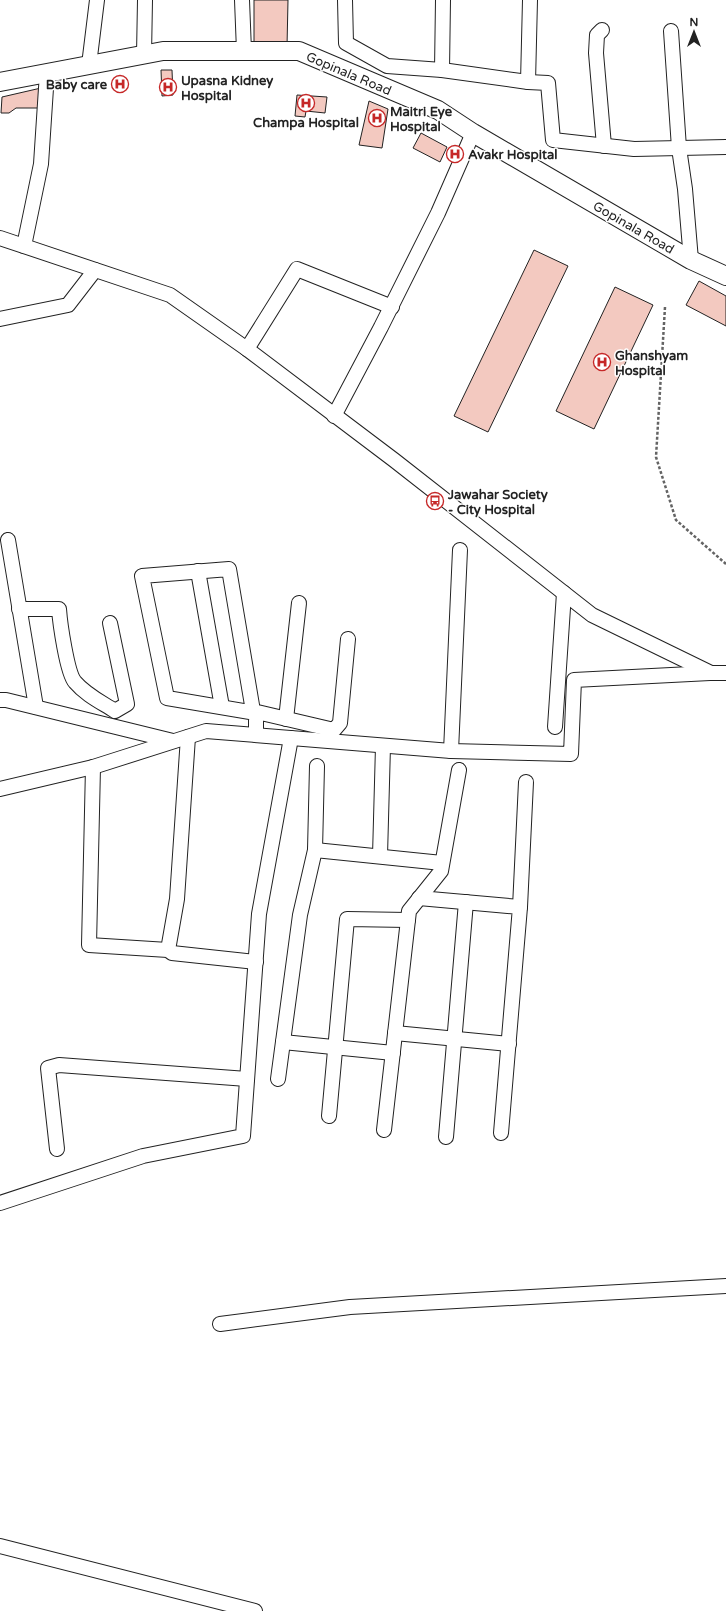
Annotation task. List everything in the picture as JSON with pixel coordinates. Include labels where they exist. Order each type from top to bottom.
[{"type":"main road","name":"Gopinala Road","points":[[0,82],[163,51],[299,51],[438,110],[473,133],[691,260],[726,276]]},
{"type":"street","points":[[89,65],[97,0]]},
{"type":"street","points":[[144,55],[145,0]]},
{"type":"street","points":[[242,0],[244,51]]},
{"type":"street","points":[[345,0],[346,43],[387,66],[442,70],[528,82],[548,83],[553,140],[634,149],[726,147]]},
{"type":"street","points":[[442,70],[443,0]]},
{"type":"street","points":[[528,82],[530,0]]},
{"type":"street","points":[[602,30],[597,35],[596,53],[604,146]]},
{"type":"street","points":[[671,31],[679,148],[685,189],[691,260]]},
{"type":"street","points":[[24,246],[41,164],[47,73]]},
{"type":"street","points":[[334,416],[392,307],[438,213],[473,133]]},
{"type":"street","points":[[0,238],[170,295],[247,349],[394,460],[592,615],[711,673]]},
{"type":"street","points":[[247,349],[297,269],[392,307]]},
{"type":"street","points":[[0,319],[68,304],[95,270]]},
{"type":"street","points":[[8,540],[36,707]]},
{"type":"street","points":[[451,752],[460,550]]},
{"type":"street","points":[[256,712],[252,712],[230,569],[142,576],[167,698],[222,707],[256,712],[334,730],[340,723],[348,639]]},
{"type":"street","points":[[198,571],[222,707]]},
{"type":"street","points":[[555,727],[564,593]]},
{"type":"street","points":[[286,719],[299,603]]},
{"type":"street","points":[[19,609],[59,609],[61,635],[73,680],[88,695],[115,711],[127,704],[110,623]]},
{"type":"street","points":[[0,789],[93,767],[206,730],[451,752],[571,754],[574,680],[726,673]]},
{"type":"street","points":[[0,700],[36,707],[174,741]]},
{"type":"street","points":[[256,712],[256,735]]},
{"type":"street","points":[[168,950],[177,899],[188,737]]},
{"type":"street","points":[[0,1203],[143,1156],[243,1136],[259,914],[291,738]]},
{"type":"street","points":[[380,856],[383,746]]},
{"type":"street","points":[[278,1079],[300,915],[315,850],[317,766]]},
{"type":"street","points":[[93,767],[89,945],[168,950],[172,953],[256,962]]},
{"type":"street","points":[[384,1130],[409,911],[441,871],[459,770]]},
{"type":"street","points":[[501,1133],[520,906],[526,782]]},
{"type":"street","points":[[315,850],[442,863]]},
{"type":"street","points":[[419,898],[520,906]]},
{"type":"street","points":[[446,1137],[466,902]]},
{"type":"street","points":[[329,1116],[347,919],[408,920]]},
{"type":"street","points":[[395,1033],[508,1044]]},
{"type":"street","points":[[282,1042],[393,1053]]},
{"type":"street","points":[[57,1149],[48,1068],[59,1065],[247,1079]]},
{"type":"street","points":[[220,1324],[350,1307],[726,1286]]},
{"type":"street","points":[[0,1546],[255,1611]]},
{"type":"path","points":[[665,307],[656,457],[676,520],[726,564]]},
{"type":"building","points":[[254,0],[288,0],[287,47],[254,46]]},
{"type":"building","points":[[161,70],[172,70],[173,95],[162,96]]},
{"type":"building","points":[[41,88],[40,108],[16,108],[9,113],[1,113],[2,97]]},
{"type":"building","points":[[297,95],[327,97],[325,113],[306,111],[305,117],[295,116]]},
{"type":"building","points":[[369,101],[388,109],[382,148],[359,145]]},
{"type":"building","points":[[421,133],[447,147],[440,162],[413,148]]},
{"type":"building","points":[[534,250],[568,266],[488,432],[454,416]]},
{"type":"building","points":[[699,281],[726,296],[726,326],[686,305]]},
{"type":"building","points":[[615,287],[653,305],[594,429],[556,411]]},
{"type":"place","name":"Baby care","points":[[120,84]]},
{"type":"place","name":"Upasna Kidney Hospital","points":[[168,87]]},
{"type":"place","name":"Champa Hospital","points":[[306,103]]},
{"type":"place","name":"Maitri Eye Hospital","points":[[377,118]]},
{"type":"place","name":"Avakr Hospital","points":[[455,154]]},
{"type":"place","name":"Ghanshyam Hospital","points":[[602,362]]},
{"type":"place","name":"Jawahar Society - City Hospital","points":[[435,501]]}]
